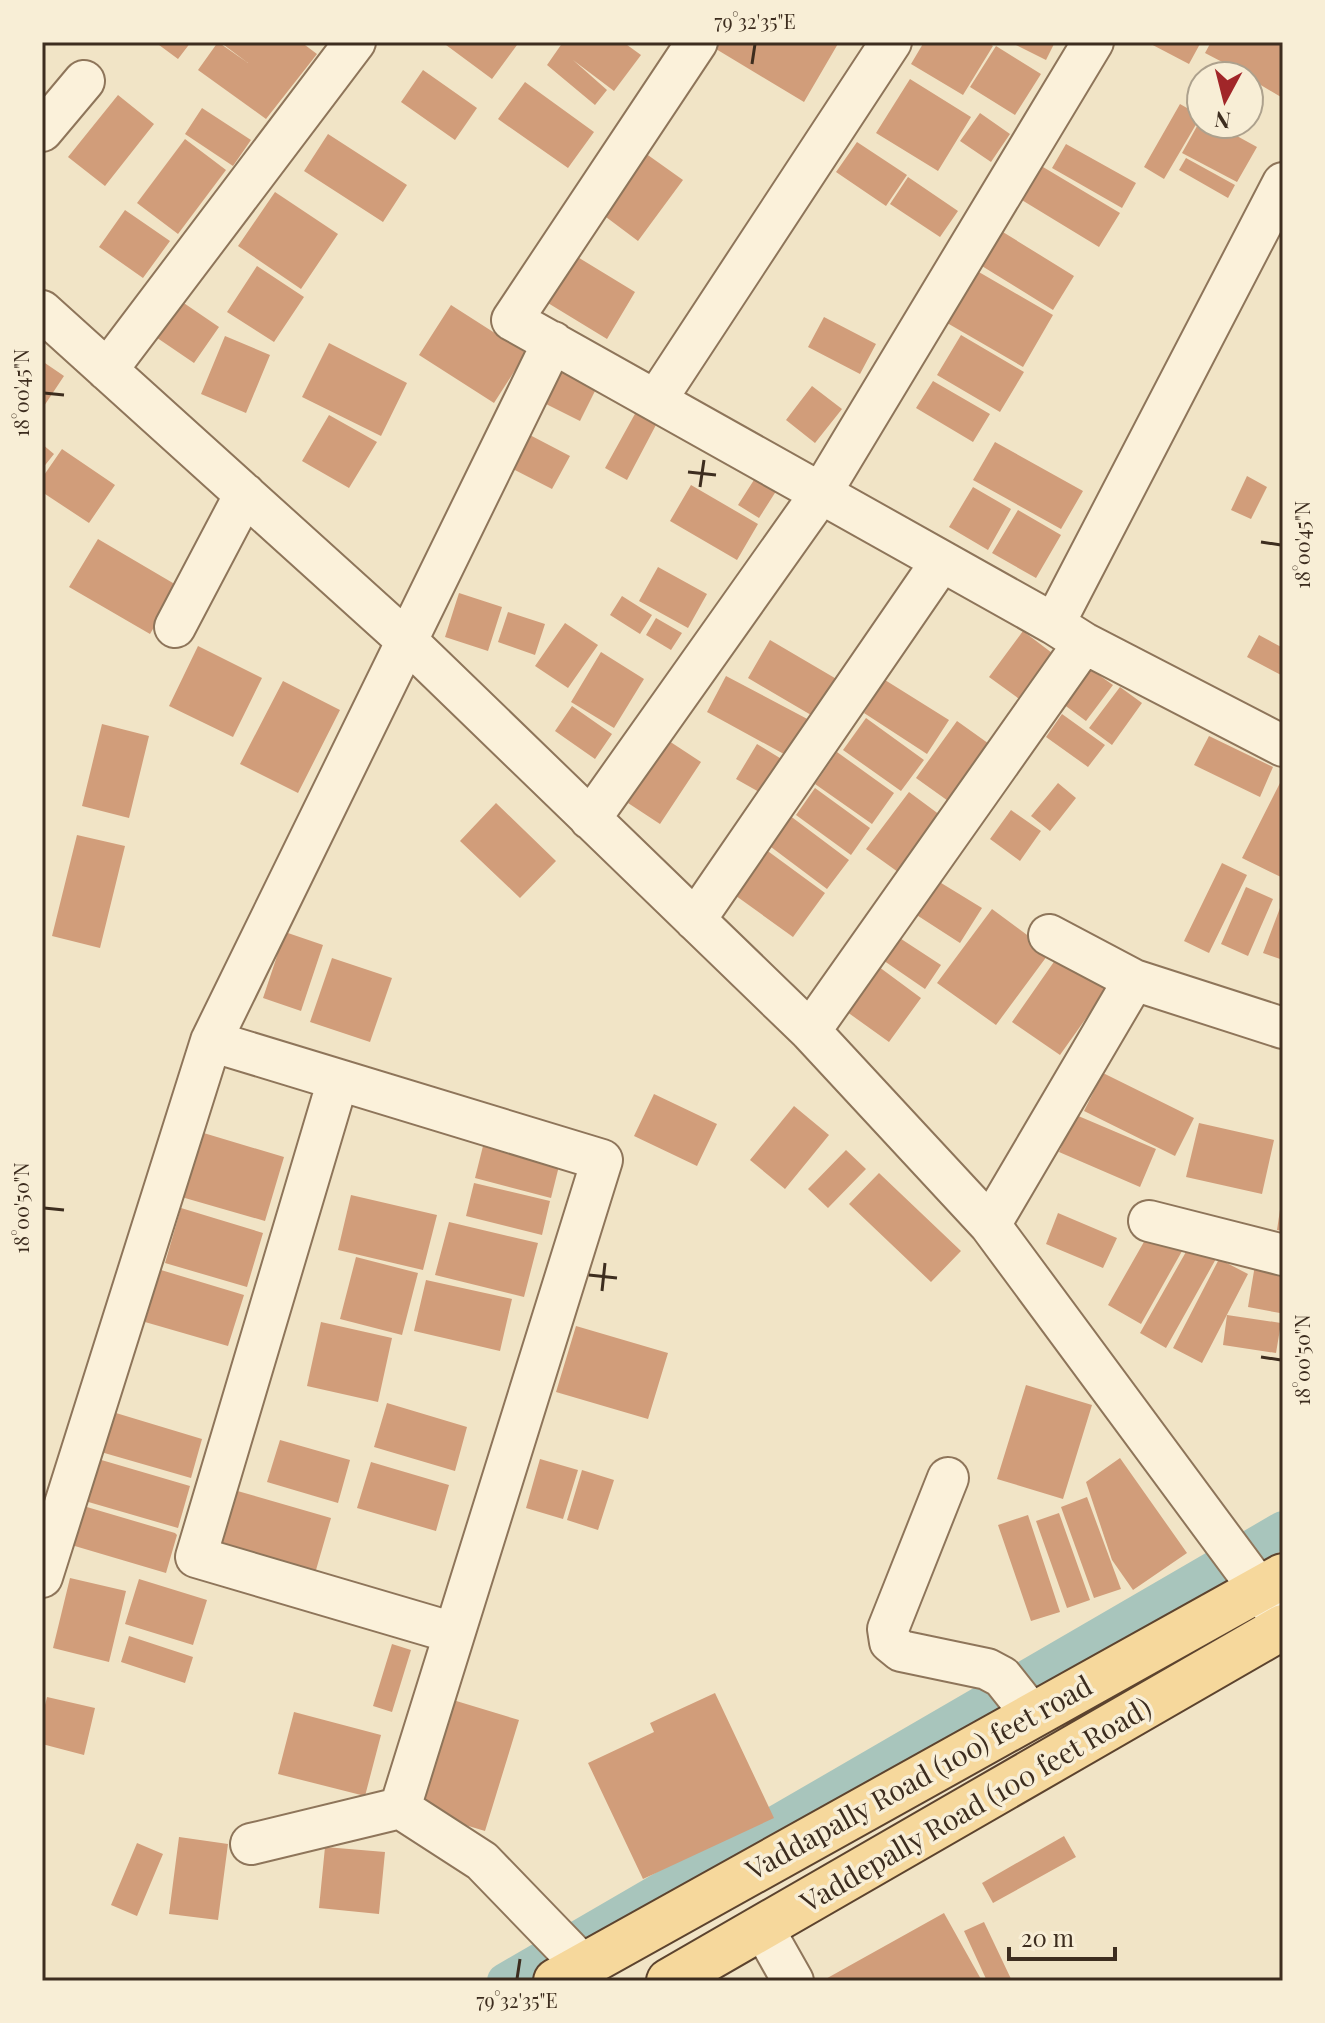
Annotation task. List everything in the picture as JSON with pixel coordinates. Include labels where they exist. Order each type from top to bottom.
[{"type":"main road","name":"Vaddapally Road (100) feet road","points":[[562,1956],[1016,1695],[1263,1587]]},
{"type":"main road","name":"Vaddepally Road (100 feet Road)","points":[[669,1981],[763,1928],[1263,1587]]},
{"type":"street","points":[[107,370],[355,42]]},
{"type":"street","points":[[697,42],[512,320],[1069,633],[1283,746]]},
{"type":"street","points":[[656,400],[891,42]]},
{"type":"street","points":[[590,819],[821,493],[1093,42]]},
{"type":"street","points":[[42,131],[84,81]]},
{"type":"street","points":[[810,1031],[1069,633],[1283,183]]},
{"type":"street","points":[[42,311],[406,640],[810,1031],[990,1225],[1263,1587]]},
{"type":"street","points":[[42,1577],[211,1041],[553,342]]},
{"type":"street","points":[[175,627],[245,494]]},
{"type":"street","points":[[695,920],[941,562]]},
{"type":"street","points":[[1049,935],[1134,980],[1283,1028]]},
{"type":"street","points":[[990,1225],[1134,980]]},
{"type":"street","points":[[211,1041],[602,1160],[400,1808]]},
{"type":"street","points":[[338,1080],[196,1557],[454,1633]]},
{"type":"street","points":[[1149,1221],[1283,1255]]},
{"type":"street","points":[[948,1478],[888,1629],[890,1642],[901,1651],[987,1669],[1016,1695]]},
{"type":"street","points":[[251,1844],[400,1808],[482,1861],[562,1956]]},
{"type":"street","points":[[763,1928],[793,1981]]},
{"type":"building","points":[[155,42],[191,42],[178,59]]},
{"type":"building","points":[[218,42],[248,63],[220,42],[301,42],[317,54],[266,119],[198,70]]},
{"type":"building","points":[[442,42],[512,42],[517,45],[492,79]]},
{"type":"building","points":[[563,42],[623,42],[641,55],[614,91],[573,60],[607,90],[595,105],[547,65]]},
{"type":"building","points":[[714,42],[839,42],[804,102],[711,46]]},
{"type":"building","points":[[924,42],[987,42],[993,46],[963,95],[911,64]]},
{"type":"building","points":[[1010,42],[1055,42],[1046,60]]},
{"type":"building","points":[[1147,42],[1201,42],[1191,60],[1185,62]]},
{"type":"building","points":[[1211,42],[1283,42],[1281,97],[1265,88],[1265,60],[1218,60],[1205,53]]},
{"type":"building","points":[[996,46],[1041,74],[1015,115],[970,87]]},
{"type":"building","points":[[423,70],[477,108],[455,140],[401,102]]},
{"type":"building","points":[[910,79],[971,117],[938,171],[876,133]]},
{"type":"building","points":[[525,82],[594,132],[568,168],[498,119]]},
{"type":"building","points":[[118,95],[154,124],[105,186],[68,157]]},
{"type":"building","points":[[1180,104],[1185,107],[1187,140],[1164,179],[1144,167]]},
{"type":"building","points":[[202,108],[251,140],[233,166],[185,134]]},
{"type":"building","points":[[980,113],[1010,134],[991,162],[960,141]]},
{"type":"building","points":[[328,134],[407,185],[383,222],[304,171]]},
{"type":"building","points":[[185,139],[226,170],[178,234],[137,203]]},
{"type":"building","points":[[1189,140],[1244,140],[1257,147],[1237,182],[1182,153]]},
{"type":"building","points":[[857,142],[907,175],[886,206],[836,172]]},
{"type":"building","points":[[1066,144],[1136,183],[1122,208],[1052,168]]},
{"type":"building","points":[[638,148],[683,180],[638,241],[594,208]]},
{"type":"building","points":[[1186,158],[1235,185],[1228,198],[1179,170]]},
{"type":"building","points":[[1033,161],[1120,213],[1099,247],[1012,194]]},
{"type":"building","points":[[908,177],[958,211],[940,237],[890,204]]},
{"type":"building","points":[[275,192],[338,234],[301,289],[238,246]]},
{"type":"building","points":[[125,210],[170,241],[143,278],[99,247]]},
{"type":"building","points":[[998,229],[1074,276],[1053,310],[977,263]]},
{"type":"building","points":[[571,253],[635,292],[607,339],[543,300]]},
{"type":"building","points":[[257,266],[304,297],[274,342],[227,312]]},
{"type":"building","points":[[972,268],[1053,315],[1023,367],[942,320]]},
{"type":"building","points":[[172,295],[219,327],[194,363],[147,331]]},
{"type":"building","points":[[451,305],[526,353],[494,403],[419,355]]},
{"type":"building","points":[[824,317],[876,344],[860,374],[808,347]]},
{"type":"building","points":[[961,335],[1024,372],[1000,412],[937,375]]},
{"type":"building","points":[[225,336],[270,355],[246,413],[201,394]]},
{"type":"building","points":[[329,343],[407,383],[381,436],[302,397]]},
{"type":"building","points":[[42,361],[64,376],[42,409]]},
{"type":"building","points":[[548,365],[596,389],[580,421],[532,397]]},
{"type":"building","points":[[933,381],[990,414],[973,442],[916,408]]},
{"type":"building","points":[[812,386],[842,409],[815,443],[786,420]]},
{"type":"building","points":[[636,412],[657,423],[627,480],[605,468]]},
{"type":"building","points":[[329,415],[377,442],[349,488],[302,461]]},
{"type":"building","points":[[526,433],[570,456],[552,489],[509,467]]},
{"type":"building","points":[[995,442],[1083,491],[1061,529],[973,480]]},
{"type":"building","points":[[42,444],[54,454],[42,469]]},
{"type":"building","points":[[62,449],[115,485],[89,523],[42,492],[42,478]]},
{"type":"building","points":[[759,472],[780,485],[759,518],[738,505]]},
{"type":"building","points":[[1247,476],[1267,487],[1251,519],[1231,510]]},
{"type":"building","points":[[691,485],[758,524],[737,560],[670,521]]},
{"type":"building","points":[[973,487],[1011,509],[988,550],[949,527]]},
{"type":"building","points":[[1018,510],[1061,535],[1036,578],[992,553]]},
{"type":"building","points":[[98,539],[178,586],[150,634],[69,587]]},
{"type":"building","points":[[658,567],[707,594],[688,628],[639,601]]},
{"type":"building","points":[[459,593],[502,607],[488,651],[445,637]]},
{"type":"building","points":[[622,596],[652,615],[640,634],[610,615]]},
{"type":"building","points":[[508,612],[545,624],[535,655],[498,642]]},
{"type":"building","points":[[656,618],[682,633],[671,650],[646,635]]},
{"type":"building","points":[[565,623],[598,645],[568,688],[535,666]]},
{"type":"building","points":[[1023,631],[1056,656],[1022,701],[989,677]]},
{"type":"building","points":[[1259,635],[1283,648],[1283,676],[1247,657]]},
{"type":"building","points":[[770,640],[845,684],[823,722],[748,678]]},
{"type":"building","points":[[198,646],[262,678],[233,737],[169,706]]},
{"type":"building","points":[[601,652],[644,679],[614,728],[571,702]]},
{"type":"building","points":[[1082,663],[1113,685],[1086,721],[1055,698]]},
{"type":"building","points":[[726,676],[813,722],[793,759],[707,712]]},
{"type":"building","points":[[885,680],[949,720],[927,754],[864,713]]},
{"type":"building","points":[[283,681],[340,710],[298,793],[240,764]]},
{"type":"building","points":[[1120,687],[1142,703],[1112,745],[1089,728]]},
{"type":"building","points":[[572,706],[612,734],[595,759],[555,731]]},
{"type":"building","points":[[1062,714],[1105,745],[1088,767],[1046,737]]},
{"type":"building","points":[[866,718],[924,760],[901,791],[843,750]]},
{"type":"building","points":[[957,721],[992,746],[951,803],[916,778]]},
{"type":"building","points":[[102,724],[149,736],[129,818],[82,806]]},
{"type":"building","points":[[1209,736],[1273,767],[1260,797],[1194,765]]},
{"type":"building","points":[[669,741],[701,762],[660,824],[628,803]]},
{"type":"building","points":[[757,744],[788,763],[768,797],[736,779]]},
{"type":"building","points":[[837,752],[894,793],[872,824],[815,784]]},
{"type":"building","points":[[1283,777],[1283,878],[1242,858]]},
{"type":"building","points":[[1058,783],[1076,798],[1050,831],[1031,816]]},
{"type":"building","points":[[815,788],[870,828],[851,855],[796,815]]},
{"type":"building","points":[[909,792],[940,815],[898,872],[866,849]]},
{"type":"building","points":[[496,803],[556,861],[520,898],[460,841]]},
{"type":"building","points":[[1011,810],[1041,831],[1020,861],[990,839]]},
{"type":"building","points":[[789,815],[849,860],[827,889],[767,844]]},
{"type":"building","points":[[77,835],[125,846],[100,948],[52,936]]},
{"type":"building","points":[[765,849],[825,893],[793,937],[732,893]]},
{"type":"building","points":[[1222,863],[1247,875],[1209,953],[1184,941]]},
{"type":"building","points":[[933,878],[982,908],[960,943],[912,912]]},
{"type":"building","points":[[1246,887],[1273,899],[1248,956],[1221,944]]},
{"type":"building","points":[[1283,900],[1283,960],[1263,953]]},
{"type":"building","points":[[992,909],[1050,952],[996,1025],[937,983]]},
{"type":"building","points":[[285,932],[323,945],[301,1011],[263,998]]},
{"type":"building","points":[[892,933],[941,965],[925,989],[877,956]]},
{"type":"building","points":[[1058,956],[1106,990],[1060,1055],[1012,1022]]},
{"type":"building","points":[[332,958],[392,978],[370,1042],[310,1022]]},
{"type":"building","points":[[875,964],[921,998],[889,1042],[843,1009]]},
{"type":"building","points":[[1103,1073],[1194,1118],[1175,1156],[1084,1111]]},
{"type":"building","points":[[654,1094],[717,1124],[697,1166],[634,1136]]},
{"type":"building","points":[[794,1106],[829,1135],[785,1189],[750,1160]]},
{"type":"building","points":[[1076,1115],[1156,1149],[1140,1187],[1059,1152]]},
{"type":"building","points":[[1199,1123],[1274,1140],[1262,1194],[1186,1177]]},
{"type":"building","points":[[197,1131],[284,1157],[265,1221],[178,1196]]},
{"type":"building","points":[[484,1142],[560,1162],[551,1198],[475,1178]]},
{"type":"building","points":[[846,1150],[866,1169],[828,1208],[808,1189]]},
{"type":"building","points":[[879,1173],[961,1251],[931,1282],[849,1204]]},
{"type":"building","points":[[474,1183],[550,1201],[542,1235],[466,1216]]},
{"type":"building","points":[[351,1195],[437,1215],[423,1270],[338,1250]]},
{"type":"building","points":[[1283,1203],[1283,1231],[1277,1230]]},
{"type":"building","points":[[181,1208],[263,1233],[247,1287],[165,1263]]},
{"type":"building","points":[[1058,1213],[1117,1238],[1103,1268],[1046,1244]]},
{"type":"building","points":[[449,1222],[538,1243],[524,1297],[435,1275]]},
{"type":"building","points":[[1153,1226],[1186,1244],[1141,1324],[1108,1305]]},
{"type":"building","points":[[1191,1243],[1217,1257],[1166,1348],[1140,1333]]},
{"type":"building","points":[[356,1257],[418,1273],[402,1335],[340,1319]]},
{"type":"building","points":[[1219,1259],[1248,1274],[1202,1363],[1173,1348]]},
{"type":"building","points":[[1255,1265],[1283,1269],[1280,1313],[1248,1307]]},
{"type":"building","points":[[161,1270],[244,1295],[228,1346],[145,1322]]},
{"type":"building","points":[[426,1280],[512,1299],[500,1351],[414,1331]]},
{"type":"building","points":[[1227,1315],[1281,1323],[1276,1353],[1223,1345]]},
{"type":"building","points":[[321,1322],[392,1338],[378,1402],[307,1386]]},
{"type":"building","points":[[576,1326],[668,1353],[648,1419],[556,1392]]},
{"type":"building","points":[[1026,1385],[1092,1405],[1063,1499],[997,1479]]},
{"type":"building","points":[[387,1403],[467,1427],[455,1471],[374,1447]]},
{"type":"building","points":[[106,1410],[202,1439],[191,1478],[94,1450]]},
{"type":"building","points":[[280,1440],[350,1460],[338,1503],[267,1482]]},
{"type":"building","points":[[1120,1458],[1187,1553],[1133,1590],[1112,1560],[1086,1482]]},
{"type":"building","points":[[98,1459],[190,1486],[178,1528],[85,1501]]},
{"type":"building","points":[[540,1459],[578,1470],[563,1519],[526,1508]]},
{"type":"building","points":[[371,1462],[449,1485],[436,1531],[357,1508]]},
{"type":"building","points":[[582,1470],[614,1480],[598,1530],[567,1520]]},
{"type":"building","points":[[234,1490],[331,1518],[314,1577],[217,1548]]},
{"type":"building","points":[[1087,1497],[1121,1589],[1094,1598],[1061,1507]]},
{"type":"building","points":[[80,1505],[175,1533],[166,1573],[68,1544]]},
{"type":"building","points":[[1059,1513],[1090,1600],[1067,1608],[1036,1521]]},
{"type":"building","points":[[1028,1515],[1060,1612],[1031,1621],[998,1525]]},
{"type":"building","points":[[70,1578],[126,1591],[109,1662],[53,1648]]},
{"type":"building","points":[[139,1579],[207,1600],[193,1645],[125,1624]]},
{"type":"building","points":[[129,1636],[193,1657],[185,1683],[121,1662]]},
{"type":"building","points":[[392,1644],[411,1650],[392,1712],[373,1706]]},
{"type":"building","points":[[715,1693],[774,1818],[643,1879],[588,1763],[654,1732],[650,1723]]},
{"type":"building","points":[[47,1697],[95,1708],[84,1755],[42,1744],[42,1717]]},
{"type":"building","points":[[453,1700],[519,1720],[485,1831],[419,1811]]},
{"type":"building","points":[[294,1712],[381,1735],[365,1796],[278,1774]]},
{"type":"building","points":[[1064,1836],[1076,1857],[993,1903],[982,1883]]},
{"type":"building","points":[[179,1837],[228,1844],[218,1920],[169,1914]]},
{"type":"building","points":[[137,1843],[163,1854],[137,1916],[111,1905]]},
{"type":"building","points":[[325,1847],[385,1852],[379,1914],[319,1908]]},
{"type":"building","points":[[944,1913],[982,1981],[822,1981]]},
{"type":"building","points":[[984,1922],[1012,1981],[987,1981],[964,1931]]},
{"type":"waterway","points":[[505,1981],[1283,1529]]}]
